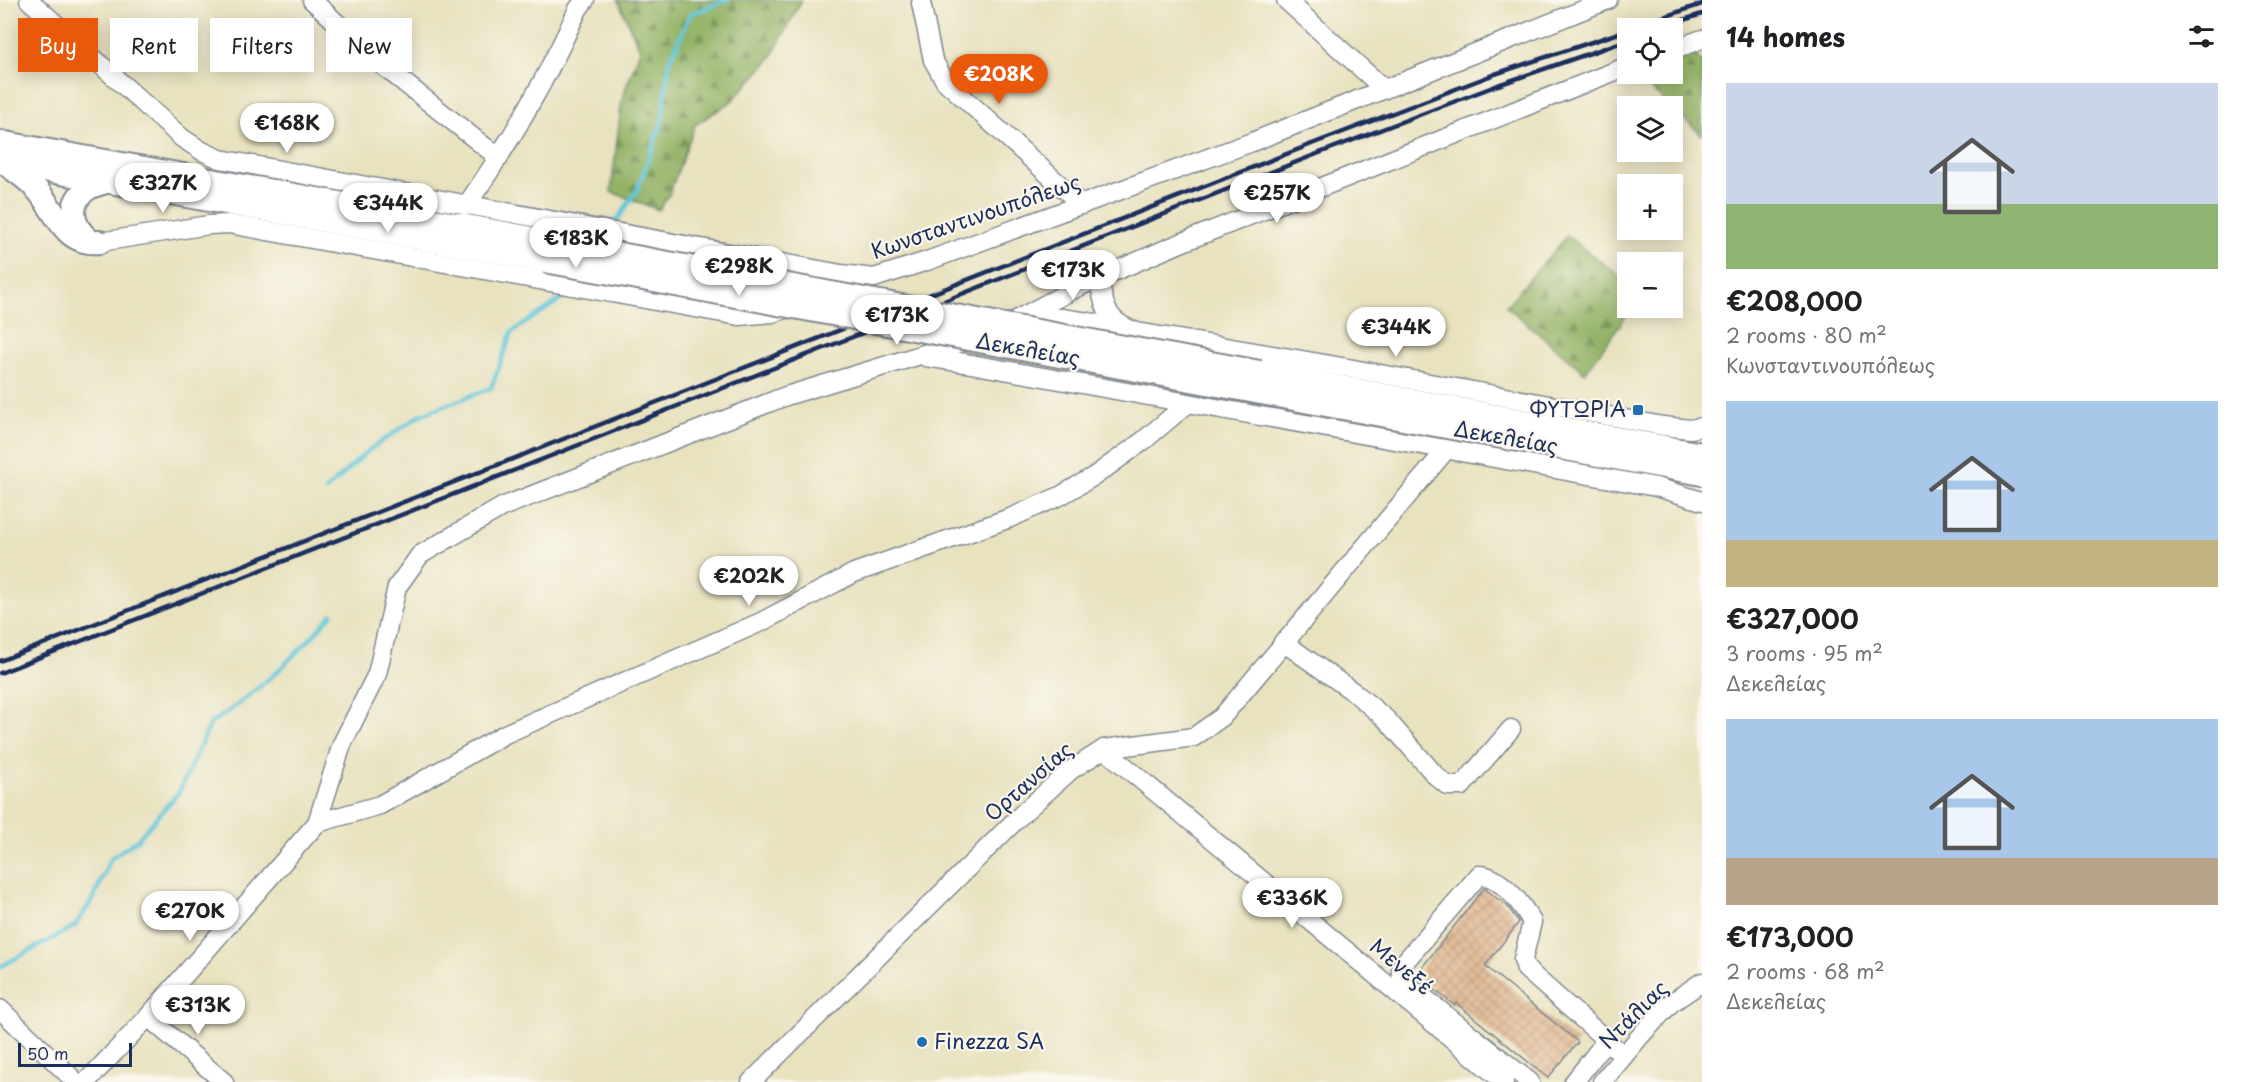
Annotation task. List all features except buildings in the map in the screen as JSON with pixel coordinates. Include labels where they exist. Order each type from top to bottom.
[{"type":"main road","name":"Δεκελείας","points":[[2,155],[109,181],[546,261],[1258,382],[1702,454]]},
{"type":"main road","name":"Δεκελείας","points":[[2,155],[546,261]]},
{"type":"main road","points":[[2,155],[38,190],[73,237],[87,243],[100,242]]},
{"type":"main road","points":[[100,242],[86,237],[77,227],[73,216],[80,196],[88,188],[109,181]]},
{"type":"main road","name":"Δεκελείας","points":[[1258,382],[1702,474]]},
{"type":"street","name":"Κωνσταντινουπόλεως","points":[[29,0],[182,138],[202,152],[220,159],[583,228],[874,278],[927,261],[1252,142],[1602,1]]},
{"type":"street","points":[[312,0],[382,64],[500,158]]},
{"type":"street","points":[[466,206],[500,158],[534,99],[578,9],[585,0]]},
{"type":"street","points":[[1286,0],[1384,89]]},
{"type":"street","points":[[921,3],[933,60],[945,81],[1082,205]]},
{"type":"street","points":[[1683,46],[1702,39]]},
{"type":"street","points":[[86,1082],[148,1017],[317,823],[342,744],[377,674],[397,587],[420,555],[502,507],[524,498],[786,396],[858,373],[920,357],[991,333],[1099,279],[1178,244],[1617,70]]},
{"type":"street","points":[[100,242],[229,224],[546,261],[603,292],[739,316],[772,313],[804,305],[874,278]]},
{"type":"street","points":[[790,264],[804,305]]},
{"type":"street","points":[[1099,279],[1104,304],[1109,315],[1122,327]]},
{"type":"street","points":[[1020,318],[1061,318],[1122,327],[1137,332],[1663,426],[1690,429],[1702,427]]},
{"type":"street","points":[[920,357],[965,363],[1656,487],[1702,501]]},
{"type":"street","points":[[317,823],[380,805],[505,734],[761,622],[854,573],[1010,518],[1060,496],[1096,475],[1143,441],[1186,404]]},
{"type":"street","name":"Ορτανσίας","points":[[751,1082],[1024,812],[1071,770],[1104,749],[1194,737],[1222,717],[1446,450]]},
{"type":"street","points":[[1283,642],[1355,693],[1386,719],[1436,776],[1448,786],[1462,786],[1511,729]]},
{"type":"street","name":"Μενεξέ","points":[[1104,749],[1504,1082]]},
{"type":"street","points":[[1530,1082],[1403,981],[1401,973],[1402,965],[1479,875],[1492,877],[1516,898],[1532,922],[1523,958],[1526,969],[1623,1055]]},
{"type":"street","name":"Ντάλιας","points":[[1602,1082],[1623,1055],[1671,1003],[1702,982]]},
{"type":"street","points":[[0,1009],[76,1082]]},
{"type":"street","points":[[148,1017],[224,1082]]},
{"type":"street","points":[[1574,1082],[1606,1041]]},
{"type":"green space","points":[[618,0],[802,0],[769,61],[731,102],[695,125],[669,195],[659,210],[611,192],[622,98],[640,50]]},
{"type":"green space","points":[[1695,55],[1702,61],[1702,135],[1683,118],[1683,96],[1658,96],[1645,84],[1683,84],[1683,59]]},
{"type":"green space","points":[[1567,236],[1617,274],[1617,318],[1625,318],[1585,373],[1506,306]]},
{"type":"waterway","points":[[612,228],[637,190],[662,122],[669,63],[690,14],[727,0]]},
{"type":"waterway","points":[[326,490],[368,451],[420,415],[491,388],[512,332],[572,290]]},
{"type":"waterway","points":[[0,967],[75,926],[93,899],[111,858],[137,840],[179,792],[211,723],[276,673],[332,614]]},
{"type":"railway","points":[[1661,18],[1702,4]]},
{"type":"railway","points":[[1683,20],[1702,14]]},
{"type":"railway","points":[[0,661],[1317,142],[1495,74],[1617,34]]},
{"type":"railway","points":[[0,673],[1322,152],[1498,85],[1617,44]]},
{"type":"place","name":"ΦΥΤΩΡΙΑ","points":[[1638,410]]},
{"type":"place","name":"Finezza SA","points":[[922,1042]]}]
